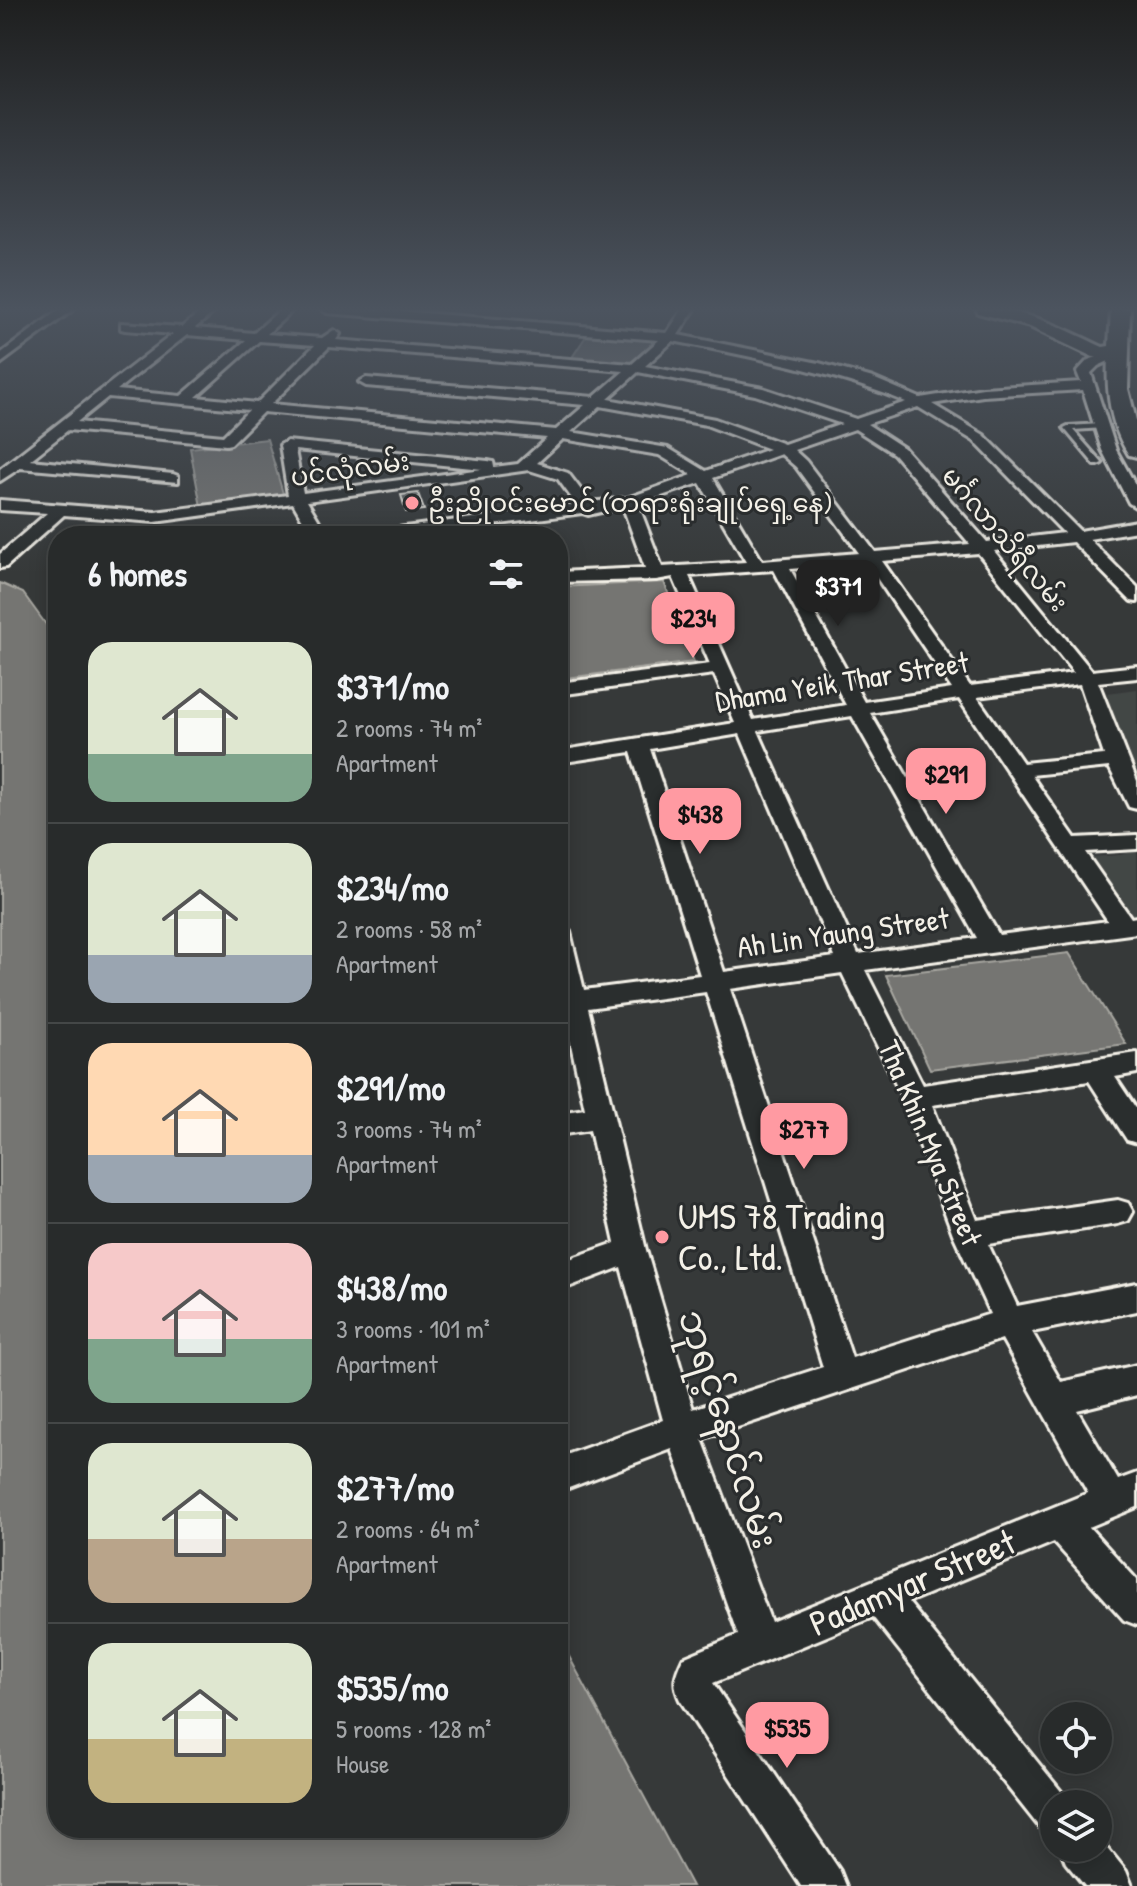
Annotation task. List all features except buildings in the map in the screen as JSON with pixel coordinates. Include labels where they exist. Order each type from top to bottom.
[{"type":"main road","points":[[1119,397],[1124,420],[1137,450]]},
{"type":"street","points":[[0,476],[100,397]]},
{"type":"street","points":[[151,397],[262,407],[302,397]]},
{"type":"street","points":[[185,400],[188,397]]},
{"type":"street","points":[[65,425],[226,441],[272,397]]},
{"type":"street","points":[[314,526],[296,495],[285,447],[346,397]]},
{"type":"street","points":[[396,397],[525,467],[563,476],[588,510]]},
{"type":"street","points":[[424,397],[562,435],[663,451],[704,476],[757,567]]},
{"type":"street","points":[[543,397],[598,402],[710,422],[784,449],[801,464],[871,557],[1069,845],[1132,928]]},
{"type":"street","points":[[525,467],[603,397]]},
{"type":"street","name":"မင်္ဂလာသိရီလမ်း","points":[[776,397],[857,424],[899,451],[983,548],[1087,677],[1116,760],[1137,802]]},
{"type":"street","points":[[907,397],[979,438],[1137,597]]},
{"type":"street","points":[[457,526],[629,502],[919,402],[951,397]]},
{"type":"street","points":[[1092,397],[1123,481],[1137,503]]},
{"type":"street","points":[[16,463],[173,479]]},
{"type":"street","name":"ပင်လုံလမ်း","points":[[0,505],[155,517],[300,500],[525,467]]},
{"type":"street","points":[[629,502],[656,575]]},
{"type":"street","points":[[0,563],[59,511]]},
{"type":"street","points":[[568,577],[680,574],[983,548],[1078,537],[1137,526]]},
{"type":"street","points":[[780,565],[859,711],[993,945]]},
{"type":"street","name":"Tha Khin Mya Street","points":[[680,574],[850,964],[915,1097],[968,1234],[1009,1322],[1051,1400],[1124,1495]]},
{"type":"street","points":[[568,688],[720,668]]},
{"type":"street","name":"Dhama Yeik Thar Street","points":[[568,756],[859,711],[961,691],[1137,672]]},
{"type":"street","points":[[639,745],[842,1377]]},
{"type":"street","points":[[1017,770],[1116,760]]},
{"type":"street","points":[[1069,845],[1137,842]]},
{"type":"street","name":"Ah Lin Yaung Street","points":[[568,1002],[1132,928]]},
{"type":"street","name":"ဘုရင့်နောင်လမ်း","points":[[568,1012],[600,1118],[631,1250],[682,1429],[761,1646]]},
{"type":"street","points":[[915,1097],[1137,1063]]},
{"type":"street","points":[[1096,1070],[1137,1132]]},
{"type":"street","points":[[568,1123],[600,1118]]},
{"type":"street","points":[[968,1234],[1118,1212]]},
{"type":"street","points":[[568,1273],[631,1250]]},
{"type":"street","points":[[568,1471],[682,1429],[1009,1322],[1137,1297]]},
{"type":"street","points":[[1051,1400],[1137,1380]]},
{"type":"street","name":"Padamyar Street","points":[[825,1886],[693,1687],[696,1671],[1124,1495]]},
{"type":"street","points":[[1059,1521],[1137,1607]]},
{"type":"street","points":[[880,1596],[1040,1796]]},
{"type":"street","points":[[1092,1862],[1111,1886]]},
{"type":"lane","points":[[1098,463],[1068,428],[1101,426]]},
{"type":"shaded area","points":[[267,439],[284,497],[201,507],[190,448]]},
{"type":"shaded area","points":[[664,582],[694,662],[568,678],[568,587]]},
{"type":"shaded area","points":[[0,583],[23,593],[48,627],[48,1838],[568,1838],[568,1655],[692,1886],[0,1886]]},
{"type":"shaded area","points":[[1137,689],[1137,784],[1119,746],[1107,693]]},
{"type":"shaded area","points":[[1137,850],[1137,915],[1132,916],[1091,857]]},
{"type":"shaded area","points":[[1069,953],[1126,1044],[930,1069],[886,975]]},
{"type":"place","name":"ဦးညိုဝင်းမောင် (တရားရုံးချုပ်ရှေ့နေ)","points":[[412,503]]},
{"type":"place","name":"UMS 78 Trading Co., Ltd.","points":[[662,1237]]}]
